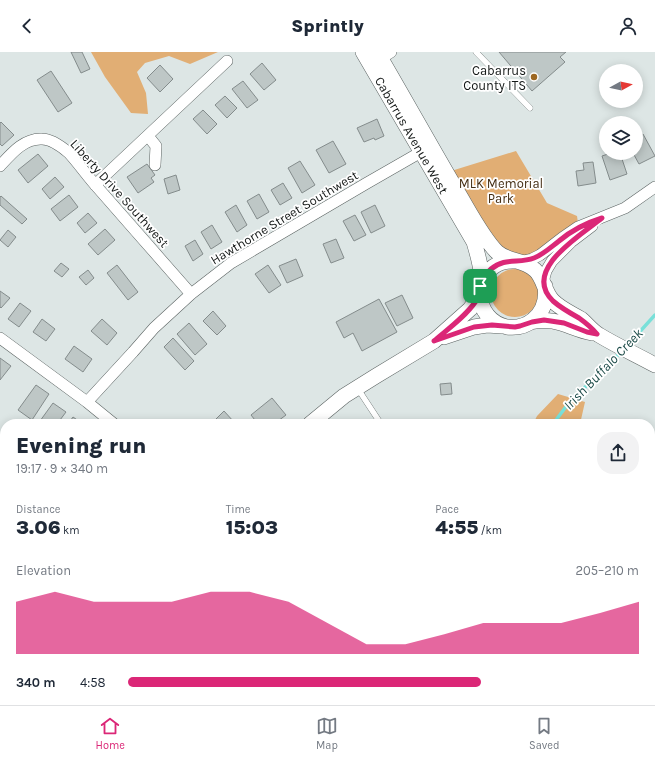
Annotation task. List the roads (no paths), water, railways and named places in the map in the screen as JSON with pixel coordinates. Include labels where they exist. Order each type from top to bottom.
[{"type":"main road","name":"Cabarrus Avenue West","points":[[363,52],[380,57],[481,230],[498,252],[505,257],[527,264],[535,270],[541,277],[549,296],[553,301],[583,321],[597,334],[652,364]]},
{"type":"main road","name":"Cabarrus Avenue West","points":[[380,57],[421,152],[474,242],[480,262],[480,300],[486,314],[496,323],[510,327],[544,320],[567,324],[587,332],[597,334]]},
{"type":"main road","points":[[316,419],[344,396],[434,341],[470,309],[478,298],[486,274],[493,267],[501,262],[518,261]]},
{"type":"main road","points":[[530,322],[538,316],[543,307],[546,297],[544,284]]},
{"type":"main road","points":[[434,341],[474,327],[492,325],[510,327]]},
{"type":"street","points":[[95,185],[227,61]]},
{"type":"street","points":[[148,136],[156,146],[156,165]]},
{"type":"street","name":"Liberty Drive Southwest","points":[[0,166],[14,151],[26,143],[43,139],[52,141],[60,146],[68,153],[191,294]]},
{"type":"street","name":"Hawthorne Street Southwest","points":[[87,402],[134,352],[154,328],[191,294],[231,263],[367,182],[421,152]]},
{"type":"street","points":[[518,261],[537,257],[543,254],[573,231],[585,224],[625,208],[655,187]]},
{"type":"street","points":[[544,284],[546,270],[552,261],[602,218]]},
{"type":"street","points":[[0,338],[108,419]]},
{"type":"lane","points":[[476,52],[530,108]]},
{"type":"lane","points":[[357,388],[378,419]]},
{"type":"waterway","name":"Irish Buffalo Creek","points":[[626,347],[655,315]]},
{"type":"waterway","name":"Irish Buffalo Creek","points":[[557,419],[568,404],[622,351]]},
{"type":"place","name":"Cabarrus County ITS","points":[[534,77]]},
{"type":"park label","name":"MLK Memorial Park","points":[[501,190]]}]
